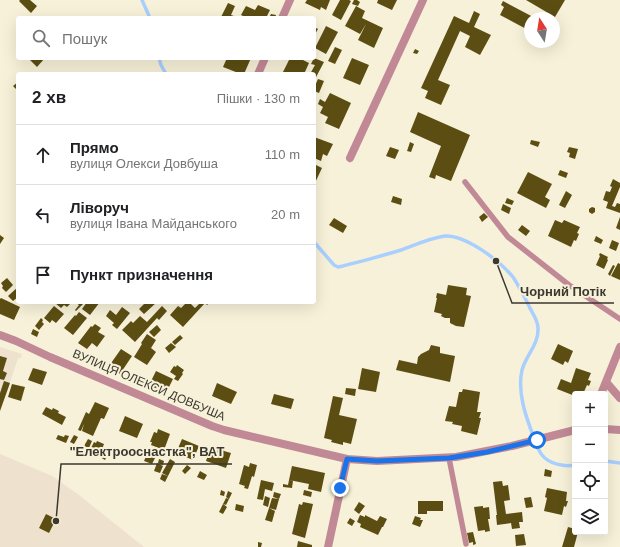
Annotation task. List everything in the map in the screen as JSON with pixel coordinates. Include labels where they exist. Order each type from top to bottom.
[{"type":"street","points":[[283,16],[290,0]]},
{"type":"street","points":[[350,158],[423,0]]},
{"type":"street","points":[[259,72],[264,60]]},
{"type":"street","name":"ВУЛИЦЯ ОЛЕКСИ ДОВБУША","points":[[0,335],[212,426],[347,459],[377,461],[449,458],[487,452],[572,431]]},
{"type":"street","points":[[602,391],[620,347]]},
{"type":"street","points":[[606,382],[620,398]]},
{"type":"street","points":[[608,429],[620,430]]},
{"type":"street","points":[[328,547],[347,459]]},
{"type":"lane","points":[[465,182],[508,237],[569,285],[620,319]]},
{"type":"lane","points":[[449,458],[466,544]]},
{"type":"shaded area","points":[[0,347],[22,354],[21,358],[18,358],[0,412]]},
{"type":"shaded area","points":[[0,454],[52,476],[79,495],[144,547],[0,547]]},
{"type":"building","points":[[30,0],[37,6],[31,13],[19,1]]},
{"type":"building","points":[[307,0],[330,0],[326,10],[321,7],[320,10],[305,3]]},
{"type":"building","points":[[340,0],[351,1],[341,20],[332,15]]},
{"type":"building","points":[[354,0],[360,2],[358,6],[352,4]]},
{"type":"building","points":[[378,0],[397,0],[392,10],[377,3]]},
{"type":"building","points":[[526,0],[565,0],[558,12],[546,12]]},
{"type":"building","points":[[503,1],[524,12],[524,28],[500,15],[504,7],[501,5]]},
{"type":"building","points":[[228,3],[235,6],[231,15],[234,16],[222,16]]},
{"type":"building","points":[[258,5],[270,10],[267,16],[241,15],[246,6],[255,10]]},
{"type":"building","points":[[356,6],[365,11],[362,18],[383,28],[374,48],[358,40],[366,24],[360,34],[345,26]]},
{"type":"building","points":[[474,11],[480,14],[474,27],[491,35],[480,55],[465,47],[470,36],[460,31],[438,80],[450,85],[441,105],[425,98],[428,91],[421,88],[454,16],[469,23]]},
{"type":"building","points":[[326,26],[338,32],[326,54],[316,49]]},
{"type":"building","points":[[335,47],[342,50],[335,64],[328,61]]},
{"type":"building","points":[[415,49],[419,51],[417,54],[413,53]]},
{"type":"building","points":[[352,58],[369,65],[360,85],[343,78]]},
{"type":"building","points":[[316,59],[324,62],[316,77],[316,72],[311,72],[315,65],[311,64],[313,60]]},
{"type":"building","points":[[30,60],[43,60],[37,67]]},
{"type":"building","points":[[226,60],[250,60],[245,72],[236,72],[223,67]]},
{"type":"building","points":[[289,60],[303,60],[309,63],[305,72],[283,72]]},
{"type":"building","points":[[318,79],[324,81],[319,93],[316,92],[316,84]]},
{"type":"building","points":[[330,93],[351,103],[339,129],[325,123],[328,117],[320,113],[323,107],[318,104],[320,99],[325,102]]},
{"type":"building","points":[[418,112],[470,135],[451,181],[436,175],[435,179],[429,177],[441,146],[410,132]]},
{"type":"building","points":[[316,138],[333,144],[327,156],[323,154],[321,161],[316,159]]},
{"type":"building","points":[[531,140],[540,142],[538,147],[530,144]]},
{"type":"building","points":[[410,142],[414,144],[411,152],[407,151]]},
{"type":"building","points":[[390,147],[399,150],[395,159],[386,156]]},
{"type":"building","points":[[569,147],[578,149],[575,159],[569,157],[570,153],[567,152]]},
{"type":"building","points":[[316,165],[322,168],[316,181]]},
{"type":"building","points":[[560,170],[568,173],[566,178],[558,175]]},
{"type":"building","points":[[528,172],[552,184],[545,197],[550,200],[546,208],[517,193]]},
{"type":"building","points":[[613,179],[620,183],[620,187],[612,206],[615,207],[617,203],[620,204],[620,213],[606,208],[608,202],[603,200],[606,191],[610,192],[612,187],[610,186]]},
{"type":"building","points":[[566,191],[572,195],[565,208],[559,205]]},
{"type":"building","points":[[393,196],[402,199],[401,205],[391,202]]},
{"type":"building","points":[[507,198],[514,201],[512,205],[505,203]]},
{"type":"building","points":[[503,204],[511,208],[509,214],[501,210]]},
{"type":"building","points":[[592,207],[595,208],[595,212],[592,214],[589,212],[589,209]]},
{"type":"building","points":[[484,213],[488,217],[482,222],[479,217]]},
{"type":"building","points":[[620,217],[620,230],[616,228]]},
{"type":"building","points":[[334,218],[347,226],[343,233],[329,225]]},
{"type":"building","points":[[555,220],[562,223],[564,220],[580,227],[577,233],[579,234],[576,241],[574,240],[571,247],[548,236]]},
{"type":"building","points":[[522,225],[530,231],[526,236],[518,230]]},
{"type":"building","points":[[0,235],[4,238],[0,244]]},
{"type":"building","points":[[596,236],[603,240],[601,244],[594,241]]},
{"type":"building","points":[[612,240],[619,243],[616,251],[609,248]]},
{"type":"building","points":[[600,253],[608,257],[604,269],[596,265]]},
{"type":"building","points":[[618,263],[620,264],[620,280],[611,276]]},
{"type":"building","points":[[613,265],[615,266],[610,276],[608,274]]},
{"type":"building","points":[[7,278],[13,285],[6,292],[2,288],[3,286],[1,283]]},
{"type":"building","points":[[448,285],[467,288],[466,295],[471,296],[464,327],[456,326],[450,323],[450,318],[445,318],[441,316],[442,314],[434,312],[437,293],[446,295]]},
{"type":"building","points":[[16,289],[16,299],[13,301],[8,296]]},
{"type":"building","points":[[1,298],[20,307],[14,320],[0,314]]},
{"type":"building","points":[[56,304],[70,304],[67,307],[64,305],[61,308]]},
{"type":"building","points":[[78,304],[83,304],[76,311],[75,310],[79,305]]},
{"type":"building","points":[[86,304],[98,304],[90,315],[82,309]]},
{"type":"building","points":[[144,304],[155,304],[144,314],[139,309]]},
{"type":"building","points":[[185,304],[191,304],[195,308],[199,304],[204,304],[183,327],[170,315],[178,306],[181,308]]},
{"type":"building","points":[[54,306],[64,314],[56,323],[52,320],[50,323],[44,318]]},
{"type":"building","points":[[162,306],[167,311],[159,320],[157,318],[135,342],[122,330],[131,321],[133,323],[140,316],[147,322]]},
{"type":"building","points":[[122,307],[130,313],[117,329],[112,325],[114,323],[106,316],[110,310],[116,315]]},
{"type":"building","points":[[79,312],[87,318],[73,335],[64,328]]},
{"type":"building","points":[[41,318],[44,324],[39,330],[35,326]]},
{"type":"building","points":[[95,324],[101,328],[98,332],[105,336],[97,347],[92,343],[87,349],[78,343],[91,326],[92,327]]},
{"type":"building","points":[[157,325],[161,330],[154,337],[149,332]]},
{"type":"building","points":[[33,329],[39,332],[37,337],[31,334]]},
{"type":"building","points":[[147,334],[156,340],[151,348],[156,352],[147,365],[134,357]]},
{"type":"building","points":[[180,335],[183,338],[175,345],[172,342]]},
{"type":"building","points":[[171,343],[176,347],[169,353],[165,348]]},
{"type":"building","points":[[558,344],[573,351],[568,363],[565,361],[563,365],[551,359]]},
{"type":"building","points":[[431,345],[440,347],[440,353],[455,356],[450,382],[396,370],[399,360],[417,364],[418,357],[429,350]]},
{"type":"building","points":[[121,349],[132,356],[120,374],[109,366]]},
{"type":"building","points":[[0,356],[7,358],[3,371],[7,373],[4,380],[0,379]]},
{"type":"building","points":[[177,365],[184,370],[178,381],[174,379],[176,376],[170,372],[174,366],[176,367]]},
{"type":"building","points":[[33,368],[47,372],[42,385],[28,380]]},
{"type":"building","points":[[362,368],[380,372],[376,392],[358,389]]},
{"type":"building","points":[[576,368],[591,373],[588,380],[591,381],[584,391],[572,391],[572,395],[557,389],[561,379],[571,383]]},
{"type":"building","points":[[156,371],[173,379],[166,393],[149,385]]},
{"type":"building","points":[[4,381],[10,383],[0,411],[0,393]]},
{"type":"building","points":[[217,383],[237,392],[231,404],[212,396]]},
{"type":"building","points":[[12,384],[25,387],[21,401],[8,397]]},
{"type":"building","points":[[346,388],[356,389],[355,396],[345,394]]},
{"type":"building","points":[[463,389],[480,392],[477,412],[481,412],[479,418],[481,418],[477,435],[461,431],[462,426],[452,424],[453,422],[445,421],[449,406],[456,407],[459,392],[462,392]]},
{"type":"building","points":[[274,394],[294,399],[291,409],[271,404]]},
{"type":"building","points":[[333,396],[343,398],[339,415],[357,419],[351,444],[343,442],[343,445],[331,442],[332,440],[324,438]]},
{"type":"building","points":[[95,402],[109,408],[104,419],[101,418],[93,436],[82,431],[84,424],[81,431],[78,430],[86,412],[89,414]]},
{"type":"building","points":[[46,407],[59,411],[58,413],[66,417],[62,425],[42,414]]},
{"type":"building","points":[[125,416],[143,424],[137,438],[119,431]]},
{"type":"building","points":[[158,429],[170,434],[164,450],[151,445],[152,442],[150,442],[154,432],[157,433]]},
{"type":"building","points":[[58,435],[64,437],[65,435],[69,436],[66,443],[56,439]]},
{"type":"building","points":[[74,435],[78,437],[74,444],[70,442]]},
{"type":"building","points":[[88,439],[92,441],[89,448],[84,446]]},
{"type":"building","points":[[182,439],[199,446],[193,460],[176,453]]},
{"type":"building","points":[[97,441],[104,444],[101,452],[91,448],[94,442],[96,443]]},
{"type":"building","points":[[211,446],[220,449],[220,447],[225,448],[224,451],[231,453],[226,468],[206,461]]},
{"type":"building","points":[[104,447],[110,449],[105,460],[100,457]]},
{"type":"building","points":[[91,449],[98,452],[97,454],[90,451]]},
{"type":"building","points":[[147,454],[155,458],[152,464],[144,461]]},
{"type":"building","points":[[159,459],[164,461],[163,465],[158,463]]},
{"type":"building","points":[[170,459],[175,462],[168,476],[162,473]]},
{"type":"building","points":[[157,463],[163,466],[160,473],[154,471]]},
{"type":"building","points":[[250,463],[257,465],[254,477],[252,476],[248,489],[239,484],[244,465],[249,467]]},
{"type":"building","points":[[187,465],[191,468],[185,474],[182,471]]},
{"type":"building","points":[[292,466],[325,473],[321,492],[308,489],[309,484],[289,480]]},
{"type":"building","points":[[545,469],[552,471],[551,477],[544,476]]},
{"type":"building","points":[[200,471],[207,475],[204,480],[197,477]]},
{"type":"building","points":[[162,474],[168,476],[165,482],[160,479]]},
{"type":"building","points":[[261,480],[274,483],[272,491],[265,489],[263,500],[257,499]]},
{"type":"building","points":[[289,480],[293,481],[292,488],[283,487],[283,484],[288,485]]},
{"type":"building","points":[[502,481],[503,486],[508,485],[510,500],[504,501],[506,514],[522,512],[523,522],[519,522],[520,528],[512,529],[511,523],[497,525],[493,482]]},
{"type":"building","points":[[547,488],[567,492],[566,501],[568,501],[566,507],[564,506],[562,515],[544,511],[547,498],[545,497]]},
{"type":"building","points":[[221,490],[225,492],[224,496],[220,495]]},
{"type":"building","points":[[304,490],[312,492],[311,497],[303,495]]},
{"type":"building","points":[[228,491],[232,493],[229,499],[226,497]]},
{"type":"building","points":[[274,492],[281,494],[279,499],[273,497]]},
{"type":"building","points":[[265,496],[270,498],[268,507],[263,505]]},
{"type":"building","points":[[531,497],[533,507],[526,508],[524,498]]},
{"type":"building","points":[[226,498],[229,499],[226,505],[223,504]]},
{"type":"building","points":[[272,498],[279,499],[276,510],[269,508]]},
{"type":"building","points":[[418,501],[443,501],[443,511],[427,511],[427,514],[418,514]]},
{"type":"building","points":[[303,502],[313,504],[305,538],[292,534],[299,504],[302,505]]},
{"type":"building","points":[[359,502],[365,506],[359,514],[354,510]]},
{"type":"building","points":[[223,504],[227,507],[223,514],[219,512]]},
{"type":"building","points":[[236,504],[244,506],[243,512],[235,510]]},
{"type":"building","points":[[483,506],[483,508],[489,507],[490,519],[488,519],[490,531],[485,532],[485,530],[478,531],[474,507]]},
{"type":"building","points":[[269,508],[275,511],[272,522],[265,520]]},
{"type":"building","points":[[46,514],[56,519],[49,533],[39,528]]},
{"type":"building","points":[[360,515],[365,517],[365,515],[377,521],[380,516],[387,519],[378,535],[360,527],[361,524],[357,522]]},
{"type":"building","points":[[415,516],[421,518],[420,520],[423,520],[420,527],[412,524]]},
{"type":"building","points":[[350,518],[355,521],[352,526],[347,523]]},
{"type":"building","points":[[568,527],[572,528],[572,535],[577,535],[574,547],[562,547]]},
{"type":"building","points":[[473,532],[476,544],[473,545],[473,542],[469,543],[467,533]]},
{"type":"building","points":[[524,534],[526,545],[516,546],[515,535]]},
{"type":"building","points":[[298,541],[312,545],[312,547],[297,547]]},
{"type":"building","points":[[258,542],[262,543],[261,547],[258,547]]},
{"type":"waterway","points":[[142,0],[149,16]]},
{"type":"waterway","points":[[160,60],[165,72]]},
{"type":"waterway","points":[[316,244],[334,265],[338,267],[401,250],[428,240],[445,236],[453,237],[472,244],[500,264],[515,280],[538,325],[538,334],[522,370],[521,379],[521,396],[523,405],[536,445],[542,455],[549,461],[566,466],[572,465]]},
{"type":"waterway","points":[[608,461],[620,463]]},
{"type":"place","name":"Чорний Потік","points":[[496,261]]},
{"type":"place","name":"\"Електрооснастка\", ВАТ","points":[[56,521]]},
{"type":"route","points":[[340,488],[347,459],[377,461],[449,458],[487,452],[537,440]]}]
